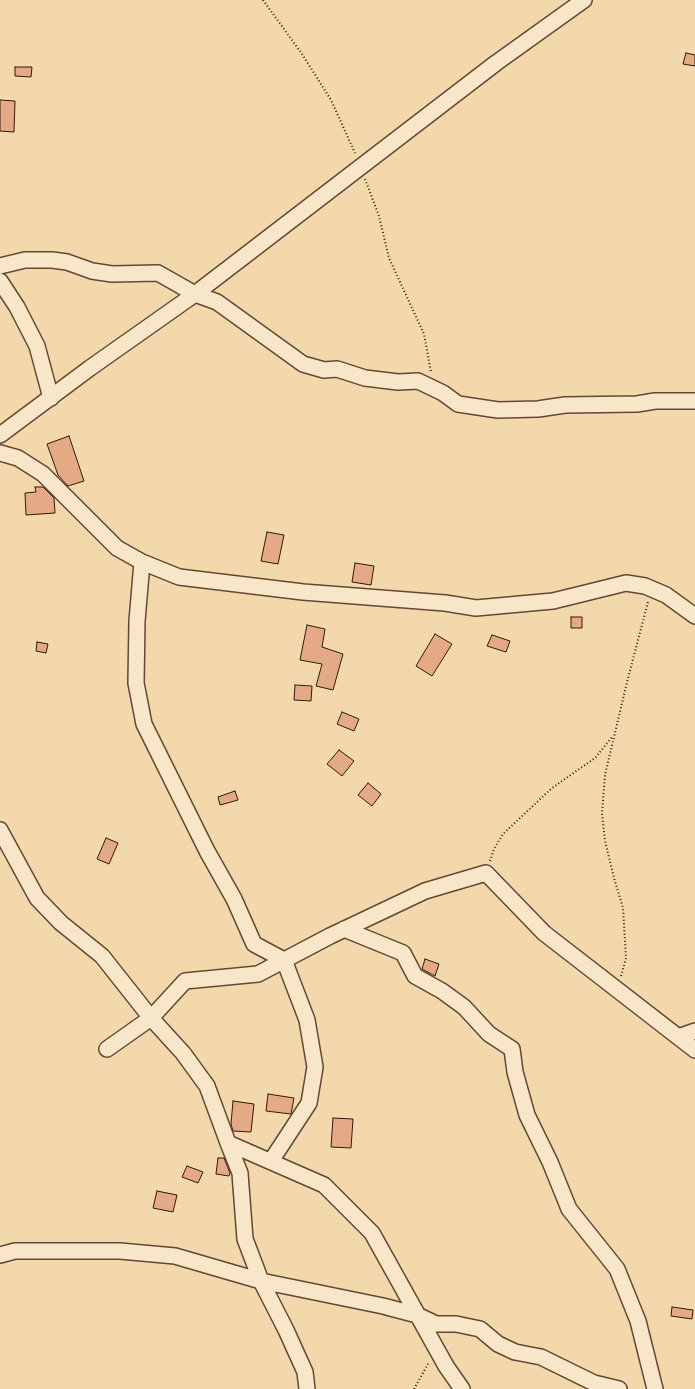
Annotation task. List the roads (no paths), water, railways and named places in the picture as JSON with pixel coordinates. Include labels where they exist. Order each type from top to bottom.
[{"type":"street","points":[[0,435],[195,294],[496,63],[584,0]]},
{"type":"street","points":[[0,266],[26,260],[52,260],[67,262],[92,271],[112,274],[158,273],[195,294],[217,302],[303,364],[324,370],[336,369],[365,378],[398,382],[418,382],[443,393],[458,404],[498,410],[538,409],[565,405],[695,401]]},
{"type":"street","points":[[0,281],[17,307],[37,346],[50,398]]},
{"type":"street","points":[[0,453],[18,458],[43,474],[117,548],[142,562],[179,578],[303,592],[445,603],[476,608],[554,601],[626,583],[645,586],[666,595],[695,616]]},
{"type":"street","points":[[142,562],[137,621],[136,683],[144,724],[207,851],[234,899],[254,944],[284,960],[307,1020],[315,1067],[309,1103],[271,1161]]},
{"type":"street","points":[[0,830],[37,898],[61,923],[102,956],[207,1086],[240,1173],[245,1239],[261,1281],[305,1372],[307,1389]]},
{"type":"street","points":[[107,1049],[151,1018],[185,982],[258,974],[344,929],[425,891],[486,873],[544,933],[695,1050]]},
{"type":"street","points":[[344,929],[403,953],[415,976],[442,991],[464,1007],[489,1034],[512,1049],[515,1072],[527,1115],[550,1162],[569,1208],[617,1269],[638,1322],[655,1389]]},
{"type":"street","points":[[678,1037],[695,1031]]},
{"type":"street","points":[[228,1143],[324,1185],[372,1233],[436,1349],[462,1389]]},
{"type":"street","points":[[0,1255],[15,1251],[120,1251],[175,1256],[261,1281],[383,1306],[417,1315],[436,1324],[456,1324],[480,1330],[498,1344],[515,1352],[541,1357],[594,1383],[619,1389]]}]
